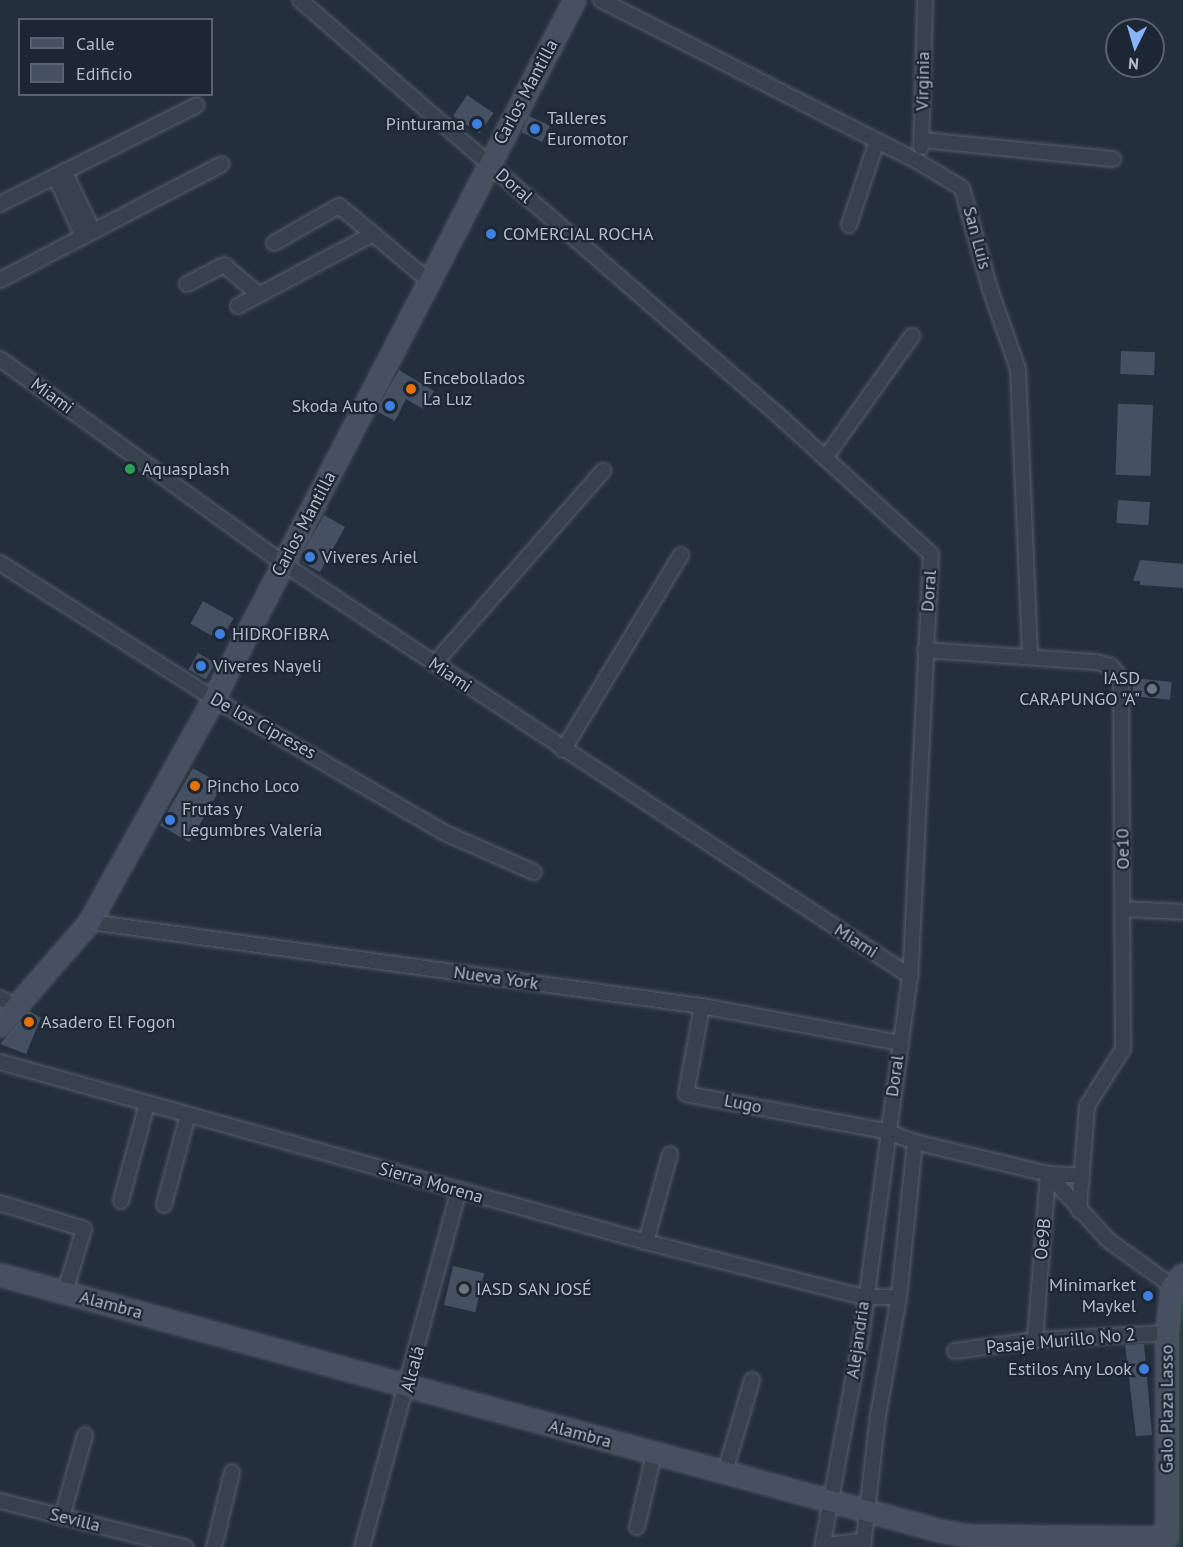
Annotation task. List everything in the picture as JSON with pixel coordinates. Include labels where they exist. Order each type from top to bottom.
[{"type":"street","name":"Doral","points":[[300,0],[932,554],[925,650],[910,976],[886,1131]]},
{"type":"street","name":"Carlos Mantilla","points":[[0,1026],[90,922],[214,699],[488,163],[575,0]]},
{"type":"street","name":"San Luis","points":[[601,0],[917,161],[962,188],[990,289],[1018,369],[1030,655]]},
{"type":"street","name":"Virginia","points":[[917,161],[922,140],[925,0]]},
{"type":"street","points":[[0,204],[197,105]]},
{"type":"street","points":[[922,140],[1113,159]]},
{"type":"street","points":[[849,225],[877,141]]},
{"type":"street","points":[[0,280],[222,164]]},
{"type":"street","points":[[59,174],[88,234]]},
{"type":"street","points":[[274,243],[339,206],[429,281]]},
{"type":"street","points":[[238,306],[373,234]]},
{"type":"street","points":[[187,284],[224,265],[259,295]]},
{"type":"street","points":[[825,458],[912,336]]},
{"type":"street","name":"Miami","points":[[0,358],[284,564],[563,750],[910,976]]},
{"type":"street","points":[[434,664],[603,471]]},
{"type":"street","points":[[563,750],[681,555]]},
{"type":"street","name":"De los Cipreses","points":[[0,562],[214,699],[445,833],[534,872]]},
{"type":"street","name":"Oe10","points":[[925,650],[1030,655],[1096,662],[1111,666],[1120,678],[1124,1049],[1087,1106],[1079,1211]]},
{"type":"street","points":[[1124,909],[1183,912]]},
{"type":"street","name":"Nueva York","points":[[90,922],[702,1006],[900,1042]]},
{"type":"street","points":[[0,998],[17,1008]]},
{"type":"street","name":"Lugo","points":[[702,1006],[686,1094],[886,1131]]},
{"type":"street","name":"Sierra Morena","points":[[0,1062],[646,1242],[864,1297],[899,1297]]},
{"type":"street","points":[[121,1201],[147,1104]]},
{"type":"street","points":[[164,1205],[188,1115]]},
{"type":"street","points":[[886,1131],[915,1142],[1048,1174],[1082,1176]]},
{"type":"street","name":"Alejandria","points":[[822,1546],[862,1332],[864,1297],[886,1131]]},
{"type":"street","points":[[822,1546],[863,1544],[869,1510],[878,1416],[899,1297],[915,1142]]},
{"type":"street","points":[[646,1242],[670,1154]]},
{"type":"street","points":[[1048,1174],[1079,1211],[1131,1259],[1178,1281]]},
{"type":"street","name":"Oe9B","points":[[1035,1341],[1048,1174]]},
{"type":"street","name":"Alcalá","points":[[362,1547],[409,1386],[459,1191]]},
{"type":"street","points":[[0,1203],[84,1229],[65,1292]]},
{"type":"street","name":"Alambra","points":[[0,1275],[654,1454],[970,1536],[1167,1542]]},
{"type":"street","name":"Galo Plaza Lasso","points":[[1167,1542],[1167,1333],[1178,1281]]},
{"type":"street","name":"Pasaje Murillo No 2","points":[[955,1351],[1035,1341],[1167,1333]]},
{"type":"street","points":[[725,1472],[752,1380]]},
{"type":"street","points":[[62,1516],[86,1435]]},
{"type":"street","points":[[637,1527],[654,1454]]},
{"type":"street","points":[[214,1547],[232,1472]]},
{"type":"street","name":"Sevilla","points":[[0,1501],[185,1547]]},
{"type":"green space","points":[[1183,1289],[1183,1547],[1177,1547],[1176,1304]]},
{"type":"building","points":[[467,95],[494,113],[480,134],[453,116]]},
{"type":"building","name":"Talleres Euromotor","points":[[529,116],[550,126],[542,142],[521,132]]},
{"type":"building","points":[[1121,351],[1155,352],[1154,375],[1120,374]]},
{"type":"building","name":"Encebollados La Luz","points":[[399,370],[434,391],[423,409],[406,399],[395,421],[376,411]]},
{"type":"building","points":[[1118,404],[1153,405],[1151,476],[1116,475]]},
{"type":"building","points":[[1118,500],[1150,502],[1148,525],[1116,523]]},
{"type":"building","points":[[324,515],[345,527],[320,572],[303,563],[303,553]]},
{"type":"building","points":[[1140,560],[1183,564],[1183,588],[1140,585],[1140,581],[1133,581]]},
{"type":"building","points":[[203,601],[234,618],[221,641],[190,624]]},
{"type":"building","name":"Viveres Nayeli","points":[[198,653],[215,663],[206,679],[188,669]]},
{"type":"building","name":"IASD CARAPUNGO \"A\"","points":[[1134,678],[1172,682],[1170,700],[1132,696]]},
{"type":"building","points":[[193,768],[222,785],[189,842],[160,825]]},
{"type":"building","points":[[29,1011],[41,1018],[26,1054],[0,1044]]},
{"type":"building","name":"IASD SAN JOSÉ","points":[[453,1266],[484,1273],[475,1312],[444,1305]]},
{"type":"building","points":[[1144,1344],[1152,1435],[1136,1436],[1125,1345]]},
{"type":"place","name":"Pinturama","points":[[477,124]]},
{"type":"place","name":"Talleres Euromotor","points":[[535,129]]},
{"type":"place","name":"COMERCIAL ROCHA","points":[[491,234]]},
{"type":"place","name":"Encebollados La Luz","points":[[411,389]]},
{"type":"place","name":"Skoda Auto","points":[[390,406]]},
{"type":"place","name":"Aquasplash","points":[[130,469]]},
{"type":"place","name":"Viveres Ariel","points":[[310,557]]},
{"type":"place","name":"HIDROFIBRA","points":[[220,634]]},
{"type":"place","name":"Viveres Nayeli","points":[[201,666]]},
{"type":"place","name":"IASD CARAPUNGO \"A\"","points":[[1152,689]]},
{"type":"place","name":"Pincho Loco","points":[[195,786]]},
{"type":"place","name":"Frutas y Legumbres Valería","points":[[170,820]]},
{"type":"place","name":"Asadero El Fogon","points":[[29,1022]]},
{"type":"place","name":"IASD SAN JOSÉ","points":[[464,1289]]},
{"type":"place","name":"Minimarket Maykel","points":[[1148,1296]]},
{"type":"place","name":"Estilos Any Look","points":[[1144,1369]]}]
